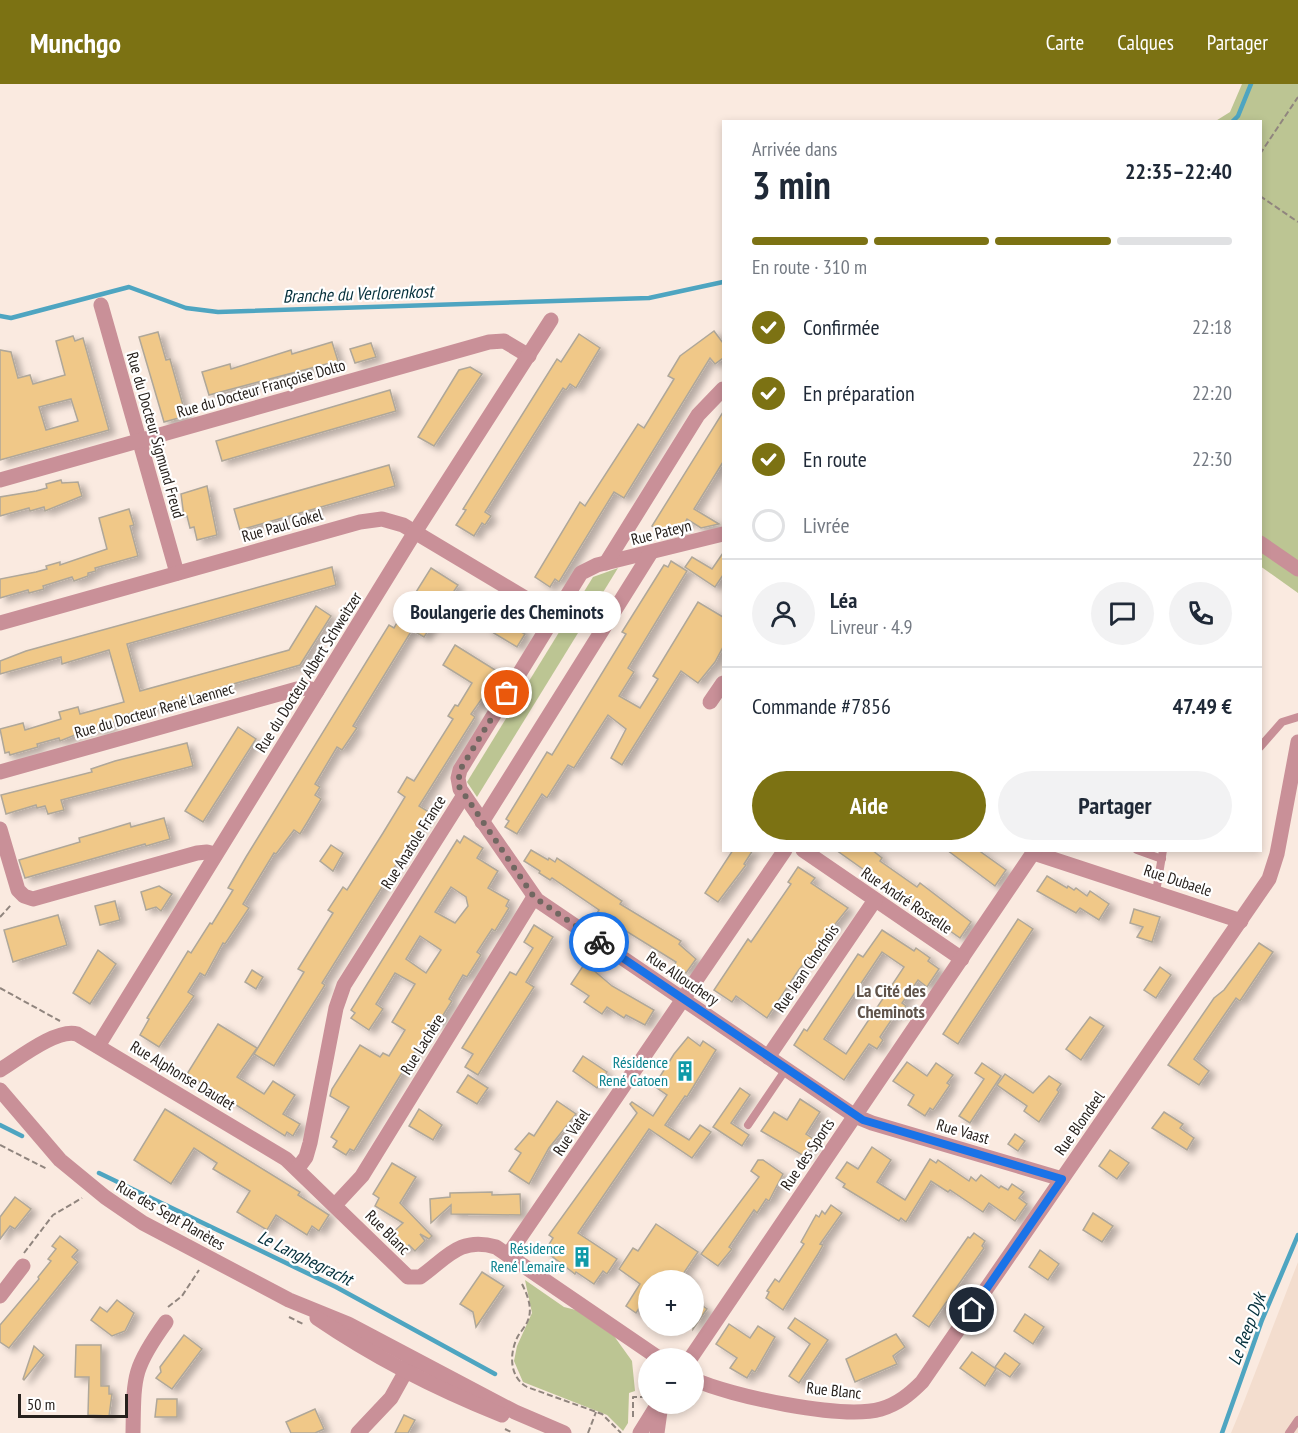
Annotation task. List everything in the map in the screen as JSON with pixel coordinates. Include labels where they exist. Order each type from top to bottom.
[{"type":"street","name":"Rue du Docteur Sigmund Freud","points":[[101,305],[177,573]]},
{"type":"street","name":"Rue du Docteur Albert Schweitzer","points":[[98,1046],[215,854],[551,320]]},
{"type":"street","name":"Rue du Docteur Françoise Dolto","points":[[0,480],[495,340],[504,341],[529,356]]},
{"type":"street","points":[[606,563],[698,415],[722,390]]},
{"type":"street","name":"Rue Paul Gokel","points":[[0,623],[367,520],[390,520],[416,532],[555,616]]},
{"type":"street","name":"Rue Pateyn","points":[[606,563],[650,554],[722,534]]},
{"type":"street","points":[[1262,544],[1298,569]]},
{"type":"street","points":[[482,822],[650,554]]},
{"type":"street","name":"Rue Anatole France","points":[[298,1168],[310,1143],[336,1008],[344,985],[464,795],[458,785],[460,770],[581,573],[587,568],[606,563]]},
{"type":"street","points":[[710,702],[722,684]]},
{"type":"street","name":"Rue du Docteur René Laennec","points":[[0,772],[297,689],[308,688],[317,692]]},
{"type":"street","name":"Rue Blondeel","points":[[927,1375],[1269,879],[1275,862],[1298,742]]},
{"type":"street","name":"Rue Allouchery","points":[[464,795],[534,897],[855,1116]]},
{"type":"street","points":[[0,829],[17,887],[24,896],[40,898],[202,852],[215,854]]},
{"type":"street","name":"Rue Vatel","points":[[508,1255],[784,852]]},
{"type":"street","name":"Rue André Rosselle","points":[[806,852],[962,959]]},
{"type":"street","name":"Rue Dubaele","points":[[1029,853],[1241,921]]},
{"type":"street","name":"Rue des Sports","points":[[697,1348],[962,959],[1029,853]]},
{"type":"street","name":"Rue Lachère","points":[[335,1205],[359,1180],[534,897]]},
{"type":"street","name":"Rue Jean Chochois","points":[[768,1057],[875,900]]},
{"type":"street","points":[[0,1070],[66,1032]]},
{"type":"street","name":"Rue Alphonse Daudet","points":[[66,1032],[77,1034],[195,1102],[298,1168],[335,1205]]},
{"type":"street","name":"Rue des Sept Planètes","points":[[0,1090],[49,1149],[105,1197],[169,1238],[289,1300],[348,1324],[470,1403],[541,1433]]},
{"type":"street","name":"Rue Vaast","points":[[855,1116],[1062,1179]]},
{"type":"street","name":"Rue Blanc","points":[[335,1205],[400,1270],[412,1278],[420,1277],[444,1256],[463,1246],[486,1245],[522,1264],[644,1348]]},
{"type":"street","points":[[0,1296],[23,1266]]},
{"type":"street","points":[[133,1433],[137,1370],[146,1350],[166,1322]]},
{"type":"street","points":[[361,1432],[391,1398],[410,1364]]},
{"type":"street","name":"Rue des Sept Planètes","points":[[410,1364],[564,1433]]},
{"type":"street","name":"Rue Blanc","points":[[704,1383],[738,1396],[856,1413],[880,1410],[896,1403],[909,1394],[927,1375]]},
{"type":"street","points":[[636,1428],[650,1414]]},
{"type":"street","points":[[657,1433],[659,1414]]},
{"type":"lane","points":[[1262,745],[1282,722],[1298,717]]},
{"type":"lane","points":[[1147,852],[1162,855],[1156,892]]},
{"type":"lane","points":[[748,1125],[786,1069]]},
{"type":"lane","points":[[1289,1433],[1298,1420]]},
{"type":"path","points":[[1262,151],[1298,97]]},
{"type":"path","points":[[1262,197],[1298,222]]},
{"type":"path","points":[[0,917],[24,896]]},
{"type":"path","points":[[0,988],[55,1017],[66,1032]]},
{"type":"path","points":[[23,1266],[24,1253],[53,1215],[82,1198]]},
{"type":"path","points":[[522,1264],[519,1279],[527,1295],[530,1310],[528,1320],[519,1333],[513,1351],[512,1366],[516,1377],[527,1387],[606,1417],[621,1433]]},
{"type":"path","points":[[166,1322],[169,1306],[182,1296],[199,1270]]},
{"type":"path","points":[[636,1428],[633,1397],[638,1397]]},
{"type":"path","points":[[588,1433],[596,1412]]},
{"type":"shaded area","points":[[1298,1262],[1298,1433],[1231,1433],[1243,1404]]},
{"type":"green space","points":[[1242,84],[1298,84],[1298,593],[1262,567],[1262,120],[1217,120],[1230,112]]},
{"type":"green space","points":[[618,568],[477,797],[467,782],[593,577]]},
{"type":"green space","points":[[525,1280],[564,1307],[576,1310],[614,1336],[632,1361],[635,1391],[629,1393],[628,1423],[623,1431],[607,1415],[523,1382],[514,1361],[517,1346],[532,1313]]},
{"type":"building","points":[[714,331],[722,342],[722,359],[715,364],[710,358],[624,498],[614,492],[559,582],[555,579],[550,587],[535,577],[580,502],[585,506],[638,424],[644,428],[674,379],[668,376],[680,356]]},
{"type":"building","points":[[158,332],[166,360],[170,359],[186,416],[164,422],[139,337]]},
{"type":"building","points":[[579,334],[600,348],[576,388],[570,384],[566,390],[563,388],[485,512],[491,516],[485,525],[482,523],[474,536],[456,525],[466,510],[463,509],[557,359],[561,362]]},
{"type":"building","points":[[73,336],[75,341],[83,338],[109,430],[0,460],[0,350],[11,352],[18,378],[30,375],[33,384],[65,375],[56,341]],"holes":[[[71,399],[78,421],[46,430],[39,407]]]},
{"type":"building","points":[[332,342],[338,361],[209,395],[202,372],[230,364],[231,369],[291,350],[292,354]]},
{"type":"building","points":[[371,343],[376,357],[355,363],[350,349]]},
{"type":"building","points":[[470,367],[482,374],[434,446],[418,437],[459,370]]},
{"type":"building","points":[[390,390],[396,411],[222,461],[216,441]]},
{"type":"building","points":[[722,414],[722,464],[694,509],[719,524],[701,528],[687,519],[680,531],[675,533],[667,528],[663,533],[652,526]]},
{"type":"building","points":[[389,465],[395,486],[240,530],[234,509]]},
{"type":"building","points":[[61,480],[62,483],[78,482],[82,496],[45,511],[44,507],[30,511],[29,508],[0,516],[0,497],[47,488],[46,484]]},
{"type":"building","points":[[207,486],[217,535],[197,540],[194,527],[190,528],[187,516],[184,517],[181,494]]},
{"type":"building","points":[[129,509],[134,525],[130,526],[138,556],[95,568],[96,571],[88,573],[88,576],[74,581],[72,577],[43,586],[44,589],[29,593],[28,590],[0,598],[0,579],[47,569],[46,566],[60,562],[60,565],[107,549],[99,518]]},
{"type":"building","points":[[722,554],[722,576],[715,587],[685,567],[692,557],[712,569]]},
{"type":"building","points":[[671,561],[687,571],[628,668],[634,672],[619,696],[640,708],[658,679],[653,676],[698,602],[722,616],[722,649],[715,662],[698,683],[681,671],[622,765],[611,758],[626,729],[608,715],[574,768],[568,765],[547,798],[542,794],[517,834],[505,827],[509,821],[506,819],[547,752],[552,755],[626,634],[622,632],[664,565],[668,567]]},
{"type":"building","points":[[332,567],[336,585],[127,644],[140,691],[289,650],[316,606],[331,616],[300,665],[114,718],[115,722],[110,723],[111,727],[96,731],[95,727],[60,741],[59,738],[10,755],[9,752],[5,753],[0,729],[23,723],[25,730],[61,719],[59,712],[78,707],[80,714],[124,702],[109,650],[62,664],[61,657],[0,674],[0,661],[26,651]]},
{"type":"building","points":[[431,568],[458,585],[424,637],[412,630],[353,726],[357,728],[342,750],[337,747],[315,784],[320,787],[315,795],[321,799],[308,821],[300,834],[294,830],[276,854],[274,853],[243,904],[249,908],[225,944],[223,943],[205,976],[200,973],[188,992],[194,996],[159,1047],[140,1035],[149,1019],[147,1018],[188,951],[191,953],[233,890],[228,888],[246,857],[389,625],[394,628],[405,609],[401,606],[409,595],[413,597]]},
{"type":"building","points":[[500,611],[523,626],[519,631],[525,634],[517,647],[487,629]]},
{"type":"building","points":[[455,645],[500,673],[471,714],[475,717],[419,806],[429,812],[322,983],[325,985],[274,1066],[254,1054],[304,972],[298,969],[333,913],[328,910],[343,887],[347,890],[405,797],[398,792],[407,777],[414,781],[453,719],[448,716],[455,705],[458,706],[472,683],[443,665]]},
{"type":"building","points":[[238,727],[256,739],[203,822],[185,811]]},
{"type":"building","points":[[187,743],[193,766],[61,800],[64,810],[48,814],[45,806],[37,808],[36,805],[6,814],[1,795],[92,772],[91,769],[115,761]]},
{"type":"building","points":[[164,818],[170,839],[25,878],[19,860],[80,842],[79,838],[130,823],[131,827]]},
{"type":"building","points":[[464,836],[483,848],[477,858],[498,871],[488,888],[509,900],[506,906],[509,908],[495,931],[492,929],[477,952],[481,955],[467,977],[463,975],[449,999],[452,1001],[438,1024],[434,1022],[430,1027],[354,1151],[350,1149],[346,1155],[333,1147],[337,1141],[331,1137],[349,1107],[330,1096],[332,1089],[360,1045],[380,1057],[383,1053],[389,1056],[405,1030],[392,1022],[415,984],[395,973],[376,1004],[383,1009],[369,1030],[351,1018],[355,1013],[351,1010],[457,840],[460,843]],"holes":[[[451,887],[466,897],[468,906],[455,923],[435,912]],[[420,936],[441,950],[426,973],[406,959]]]},
{"type":"building","points":[[331,845],[343,853],[333,871],[320,861]]},
{"type":"building","points":[[531,850],[548,860],[549,858],[555,862],[557,858],[622,901],[620,904],[681,941],[679,944],[696,959],[686,973],[674,965],[676,962],[597,913],[599,910],[552,878],[550,880],[539,873],[540,871],[524,861]]},
{"type":"building","points":[[732,852],[752,852],[744,864],[746,865],[718,902],[705,893]]},
{"type":"building","points":[[839,852],[874,852],[882,858],[880,861],[917,887],[920,883],[971,922],[960,938]]},
{"type":"building","points":[[950,852],[981,852],[1006,870],[995,886]]},
{"type":"building","points":[[798,867],[815,878],[811,883],[848,908],[798,971],[767,1018],[736,996],[732,1002],[714,990],[748,939],[751,942],[791,884],[788,882]]},
{"type":"building","points":[[1047,876],[1067,888],[1068,886],[1074,890],[1076,888],[1087,896],[1090,891],[1109,904],[1099,920],[1080,908],[1076,913],[1037,891]]},
{"type":"building","points":[[159,886],[172,894],[161,911],[156,907],[146,910],[141,892]]},
{"type":"building","points":[[115,901],[120,920],[100,925],[95,906]]},
{"type":"building","points":[[1134,909],[1160,917],[1152,942],[1137,937],[1143,927],[1130,923]]},
{"type":"building","points":[[58,915],[67,945],[13,962],[4,930]]},
{"type":"building","points":[[1018,919],[1033,929],[958,1044],[943,1034]]},
{"type":"building","points":[[534,925],[553,937],[526,982],[534,987],[478,1075],[465,1067],[473,1054],[462,1048],[510,972],[516,975],[533,948],[524,942]]},
{"type":"building","points":[[882,930],[914,951],[916,948],[930,958],[928,961],[939,969],[927,987],[918,980],[902,1003],[906,1006],[899,1015],[896,1013],[880,1037],[883,1040],[877,1049],[869,1044],[844,1080],[794,1045],[804,1029],[807,1031],[858,954],[863,957]],"holes":[[[882,952],[904,967],[846,1054],[824,1039]]]},
{"type":"building","points":[[1259,943],[1273,952],[1240,1001],[1236,998],[1194,1059],[1209,1071],[1199,1085],[1168,1065],[1214,998],[1224,990]]},
{"type":"building","points":[[98,950],[116,964],[90,1004],[73,993]]},
{"type":"building","points":[[585,963],[612,986],[654,1010],[645,1025],[626,1015],[624,1018],[607,1007],[602,1014],[584,1002],[589,996],[571,984]]},
{"type":"building","points":[[1160,967],[1171,975],[1156,998],[1144,990]]},
{"type":"building","points":[[252,970],[263,977],[256,989],[245,982]]},
{"type":"building","points":[[1090,1017],[1104,1026],[1081,1060],[1066,1049]]},
{"type":"building","points":[[218,1024],[257,1048],[237,1077],[264,1094],[273,1081],[295,1095],[283,1114],[300,1124],[293,1136],[287,1132],[285,1136],[187,1074]]},
{"type":"building","points":[[688,1037],[700,1046],[703,1041],[716,1050],[687,1097],[685,1096],[665,1125],[689,1140],[700,1125],[711,1132],[692,1158],[649,1129],[578,1233],[617,1259],[607,1274],[603,1271],[594,1284],[576,1272],[575,1274],[545,1251],[553,1238],[549,1235],[637,1113],[630,1104],[632,1102],[653,1116],[667,1095],[654,1086],[674,1054]]},
{"type":"building","points":[[583,1056],[607,1072],[597,1088],[573,1071]]},
{"type":"building","points":[[907,1062],[927,1076],[936,1063],[953,1075],[947,1083],[950,1085],[933,1110],[930,1108],[925,1116],[908,1105],[914,1095],[893,1081]]},
{"type":"building","points":[[982,1063],[1001,1076],[970,1123],[959,1116],[984,1079],[975,1073]]},
{"type":"building","points":[[1005,1074],[1033,1093],[1049,1076],[1061,1084],[1057,1090],[1059,1092],[1039,1122],[1024,1111],[1027,1106],[997,1085]]},
{"type":"building","points":[[468,1075],[488,1088],[477,1104],[457,1092]]},
{"type":"building","points":[[740,1088],[750,1095],[731,1123],[749,1135],[742,1146],[713,1127]]},
{"type":"building","points":[[800,1099],[820,1112],[806,1134],[815,1140],[804,1156],[761,1131],[774,1112],[787,1120]]},
{"type":"building","points":[[557,1101],[576,1114],[549,1148],[529,1184],[509,1171],[521,1153],[515,1149],[529,1133],[534,1136]]},
{"type":"building","points":[[165,1109],[300,1192],[298,1195],[329,1215],[319,1231],[312,1226],[307,1235],[276,1215],[267,1230],[237,1212],[250,1191],[213,1169],[217,1163],[194,1148],[171,1184],[134,1160]]},
{"type":"building","points":[[419,1109],[442,1125],[433,1140],[409,1126]]},
{"type":"building","points":[[1164,1112],[1183,1124],[1180,1128],[1194,1138],[1187,1150],[1152,1128]]},
{"type":"building","points":[[1015,1134],[1025,1141],[1018,1151],[1008,1144]]},
{"type":"building","points":[[872,1147],[891,1160],[877,1182],[905,1200],[930,1159],[936,1163],[938,1160],[969,1181],[971,1177],[976,1181],[981,1175],[999,1188],[1001,1186],[1008,1190],[1012,1184],[1024,1192],[1019,1198],[1027,1204],[1015,1221],[989,1203],[983,1212],[950,1190],[948,1192],[931,1181],[906,1222],[901,1218],[899,1221],[843,1187],[845,1184],[836,1178],[847,1162],[858,1169]]},
{"type":"building","points":[[1110,1150],[1129,1163],[1117,1179],[1099,1166]]},
{"type":"building","points":[[758,1160],[763,1160],[783,1174],[769,1201],[766,1199],[757,1213],[754,1210],[729,1247],[732,1249],[718,1266],[701,1254],[759,1177],[751,1171]]},
{"type":"building","points":[[392,1163],[416,1177],[400,1203],[432,1236],[429,1239],[420,1234],[425,1241],[415,1251],[409,1245],[403,1251],[389,1236],[403,1223],[375,1206],[379,1198],[373,1194]]},
{"type":"building","points":[[492,1192],[492,1195],[520,1194],[521,1215],[451,1214],[451,1205],[431,1223],[430,1199],[450,1197],[450,1193]]},
{"type":"building","points":[[15,1197],[31,1209],[15,1229],[10,1226],[0,1239],[0,1217]]},
{"type":"building","points":[[831,1205],[842,1213],[820,1244],[823,1245],[783,1310],[766,1298],[769,1292],[767,1291],[775,1279],[779,1282],[804,1244],[801,1242],[816,1215],[819,1217],[822,1211],[825,1214]]},
{"type":"building","points":[[1093,1213],[1113,1226],[1102,1242],[1083,1230]]},
{"type":"building","points":[[656,1224],[698,1252],[686,1270],[638,1270],[638,1283],[619,1269],[633,1248],[638,1251]]},
{"type":"building","points":[[974,1233],[985,1241],[982,1246],[984,1248],[929,1327],[913,1316],[968,1237],[970,1238]]},
{"type":"building","points":[[60,1236],[78,1250],[72,1257],[78,1262],[9,1348],[0,1342],[0,1325],[39,1279],[38,1277],[51,1261],[48,1259],[56,1249],[52,1246]]},
{"type":"building","points":[[1040,1250],[1059,1264],[1048,1280],[1029,1267]]},
{"type":"building","points":[[482,1272],[504,1286],[476,1327],[473,1312],[460,1304]]},
{"type":"building","points":[[638,1287],[638,1310],[636,1313],[626,1306]]},
{"type":"building","points":[[117,1300],[134,1313],[125,1331],[112,1336],[91,1320],[100,1307],[107,1312]]},
{"type":"building","points":[[1025,1314],[1044,1327],[1033,1344],[1014,1331]]},
{"type":"building","points":[[795,1318],[828,1340],[799,1383],[789,1376],[810,1344],[788,1328]]},
{"type":"building","points":[[729,1324],[750,1338],[758,1326],[775,1337],[755,1372],[752,1370],[747,1378],[730,1368],[737,1358],[716,1344]]},
{"type":"building","points":[[896,1334],[905,1347],[893,1356],[897,1364],[855,1382],[846,1359]]},
{"type":"building","points":[[184,1335],[202,1349],[172,1389],[156,1378],[161,1372],[160,1367]]},
{"type":"building","points":[[76,1345],[101,1345],[101,1386],[109,1386],[109,1394],[112,1394],[109,1416],[88,1415],[89,1377],[75,1377]]},
{"type":"building","points":[[34,1346],[44,1355],[24,1380],[23,1379]]},
{"type":"building","points":[[972,1352],[996,1369],[985,1386],[960,1368]]},
{"type":"building","points":[[1005,1353],[1020,1364],[1010,1377],[995,1367]]},
{"type":"building","points":[[157,1399],[177,1399],[177,1417],[155,1417]]},
{"type":"building","points":[[315,1409],[324,1429],[315,1433],[291,1433],[286,1422]]},
{"type":"building","points":[[404,1415],[415,1420],[408,1433],[395,1433]]},
{"type":"waterway","name":"Branche du Verlorenkost","points":[[1234,120],[1238,116],[1251,84]]},
{"type":"waterway","name":"Branche du Verlorenkost","points":[[0,316],[11,318],[129,287],[186,308],[218,312],[649,298],[722,282]]},
{"type":"waterway","name":"Le Langhegracht","points":[[0,1125],[22,1136]]},
{"type":"waterway","name":"Le Langhegracht","points":[[99,1173],[336,1287],[495,1374]]},
{"type":"waterway","name":"Le Reep Dyk","points":[[1222,1433],[1262,1320],[1298,1235]]},
{"type":"way so far","points":[[507,693],[460,770],[458,785],[534,897],[599,942]]},
{"type":"place","name":"Boulangerie des Cheminots","points":[[507,693]]},
{"type":"place","name":"Résidence René Catoen","points":[[685,1071]]},
{"type":"place","name":"Résidence René Lemaire","points":[[582,1257]]},
{"type":"district","name":"La Cité des Cheminots","points":[[891,1001]]},
{"type":"route","points":[[599,942],[855,1116],[1062,1179],[972,1310]]}]
